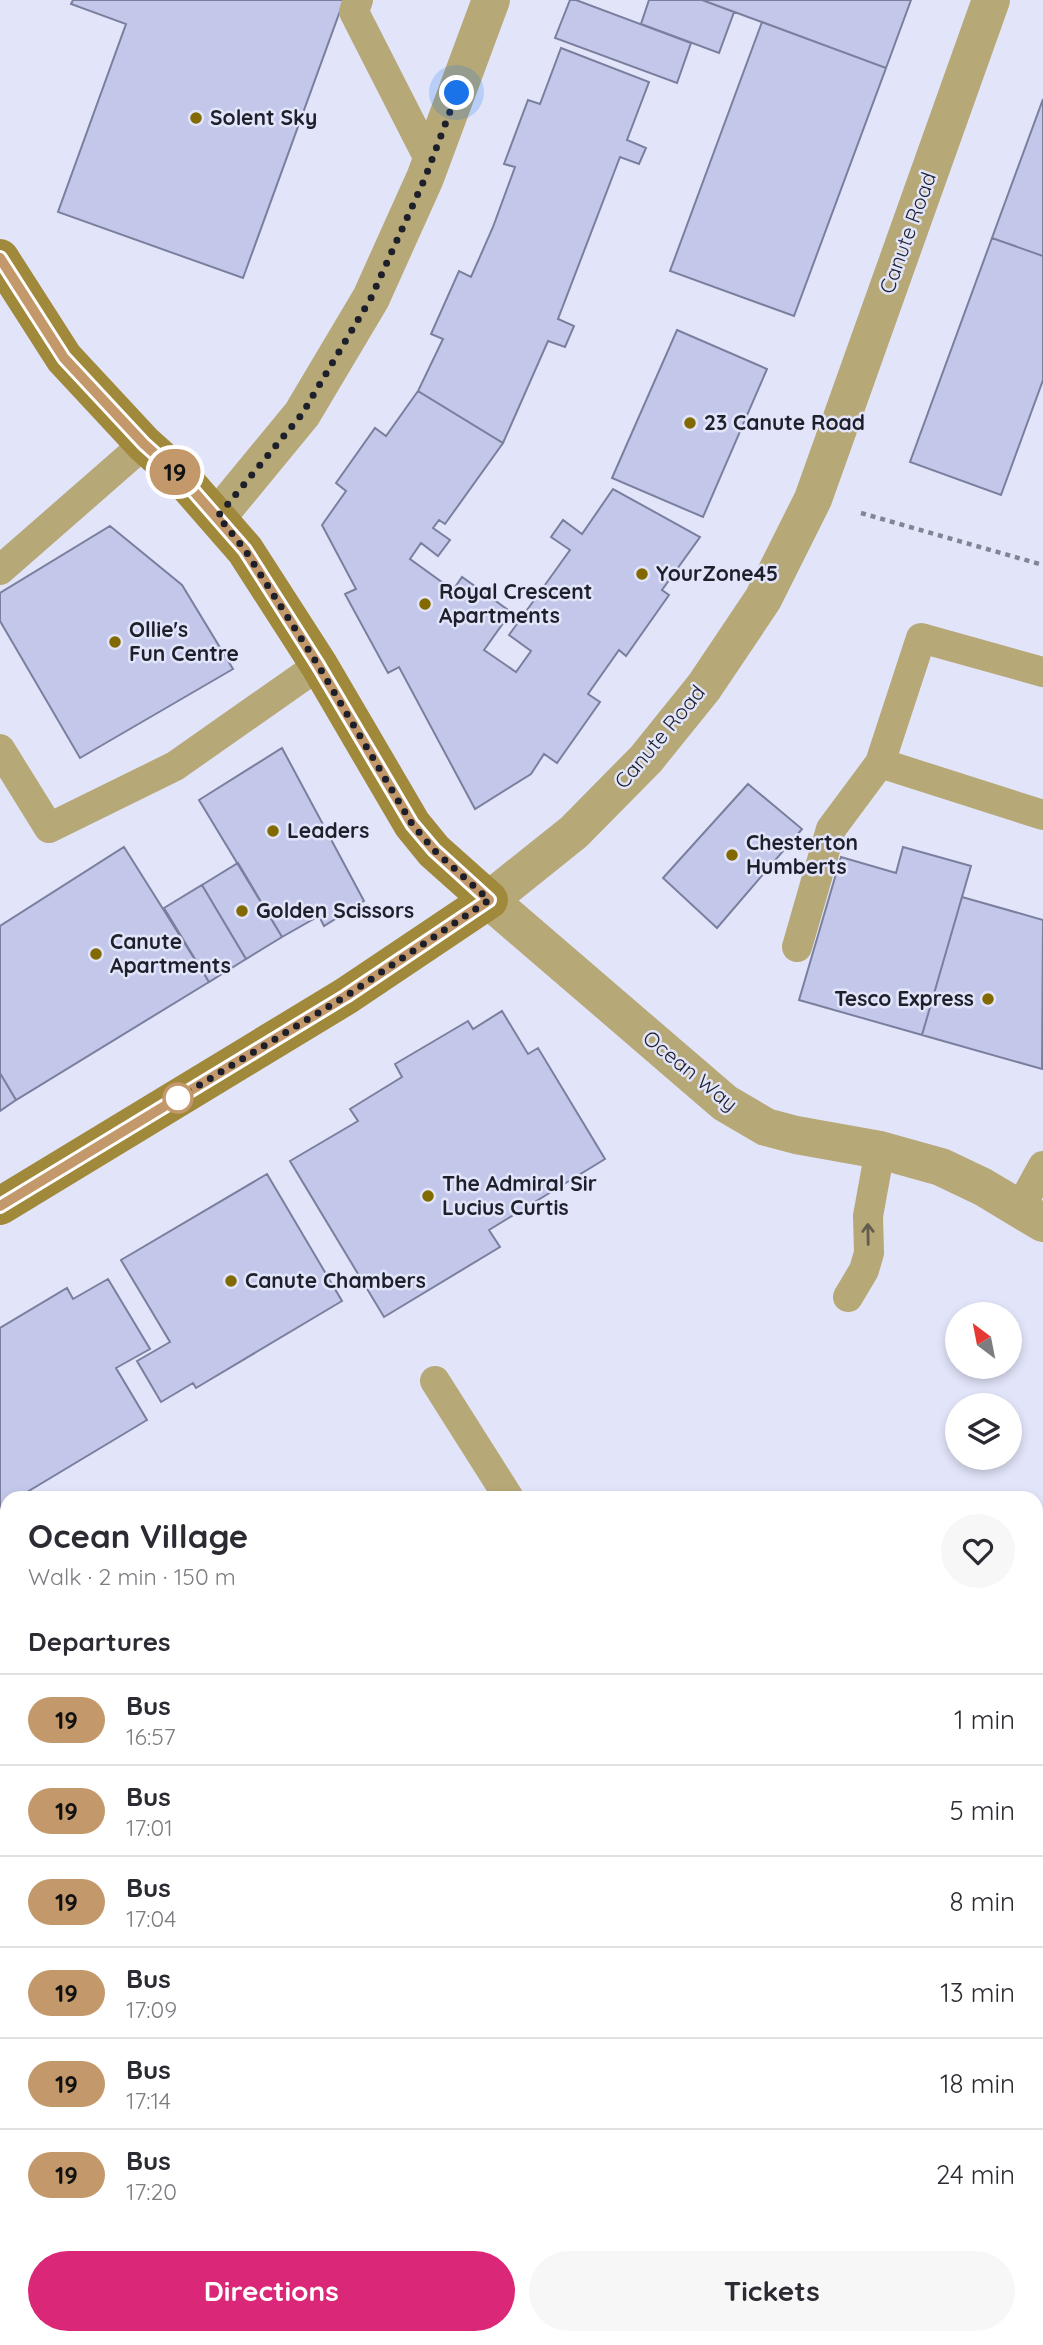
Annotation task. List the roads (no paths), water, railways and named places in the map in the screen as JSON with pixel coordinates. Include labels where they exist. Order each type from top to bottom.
[{"type":"main road","points":[[0,258],[64,358],[144,444],[183,479],[218,516],[245,550],[318,665],[412,824],[434,850],[489,900]]},
{"type":"main road","name":"Canute Road","points":[[0,1206],[346,996],[489,900]]},
{"type":"street","points":[[218,516],[302,414],[371,298],[431,163],[491,0]]},
{"type":"street","name":"Canute Road","points":[[489,900],[573,832],[646,760],[704,687],[763,599],[813,499],[991,0]]},
{"type":"street","name":"Ocean Way","points":[[489,900],[736,1110],[765,1126],[796,1135],[880,1150],[941,1167],[983,1187],[1031,1215]]},
{"type":"lane","points":[[358,0],[354,12],[431,163]]},
{"type":"lane","points":[[0,570],[144,444]]},
{"type":"lane","points":[[797,947],[831,829],[880,763],[921,638],[1043,673]]},
{"type":"lane","points":[[0,749],[49,828],[175,766],[318,665]]},
{"type":"lane","points":[[880,763],[1043,815]]},
{"type":"lane","points":[[848,1297],[864,1270],[869,1253],[868,1216],[880,1150]]},
{"type":"lane","points":[[1031,1215],[1043,1166]]},
{"type":"lane","points":[[435,1381],[505,1491]]},
{"type":"place","name":"Solent Sky","points":[[196,118]]},
{"type":"place","name":"23 Canute Road","points":[[690,423]]},
{"type":"place","name":"YourZone45","points":[[642,574]]},
{"type":"place","name":"Royal Crescent Apartments","points":[[425,604]]},
{"type":"place","name":"Ollie's Fun Centre","points":[[115,642]]},
{"type":"place","name":"Leaders","points":[[273,831]]},
{"type":"place","name":"Chesterton Humberts","points":[[732,855]]},
{"type":"place","name":"Golden Scissors","points":[[242,911]]},
{"type":"place","name":"Canute Apartments","points":[[96,954]]},
{"type":"place","name":"Tesco Express","points":[[988,999]]},
{"type":"place","name":"The Admiral Sir Lucius Curtis","points":[[428,1196]]},
{"type":"place","name":"Canute Chambers","points":[[231,1281]]}]
